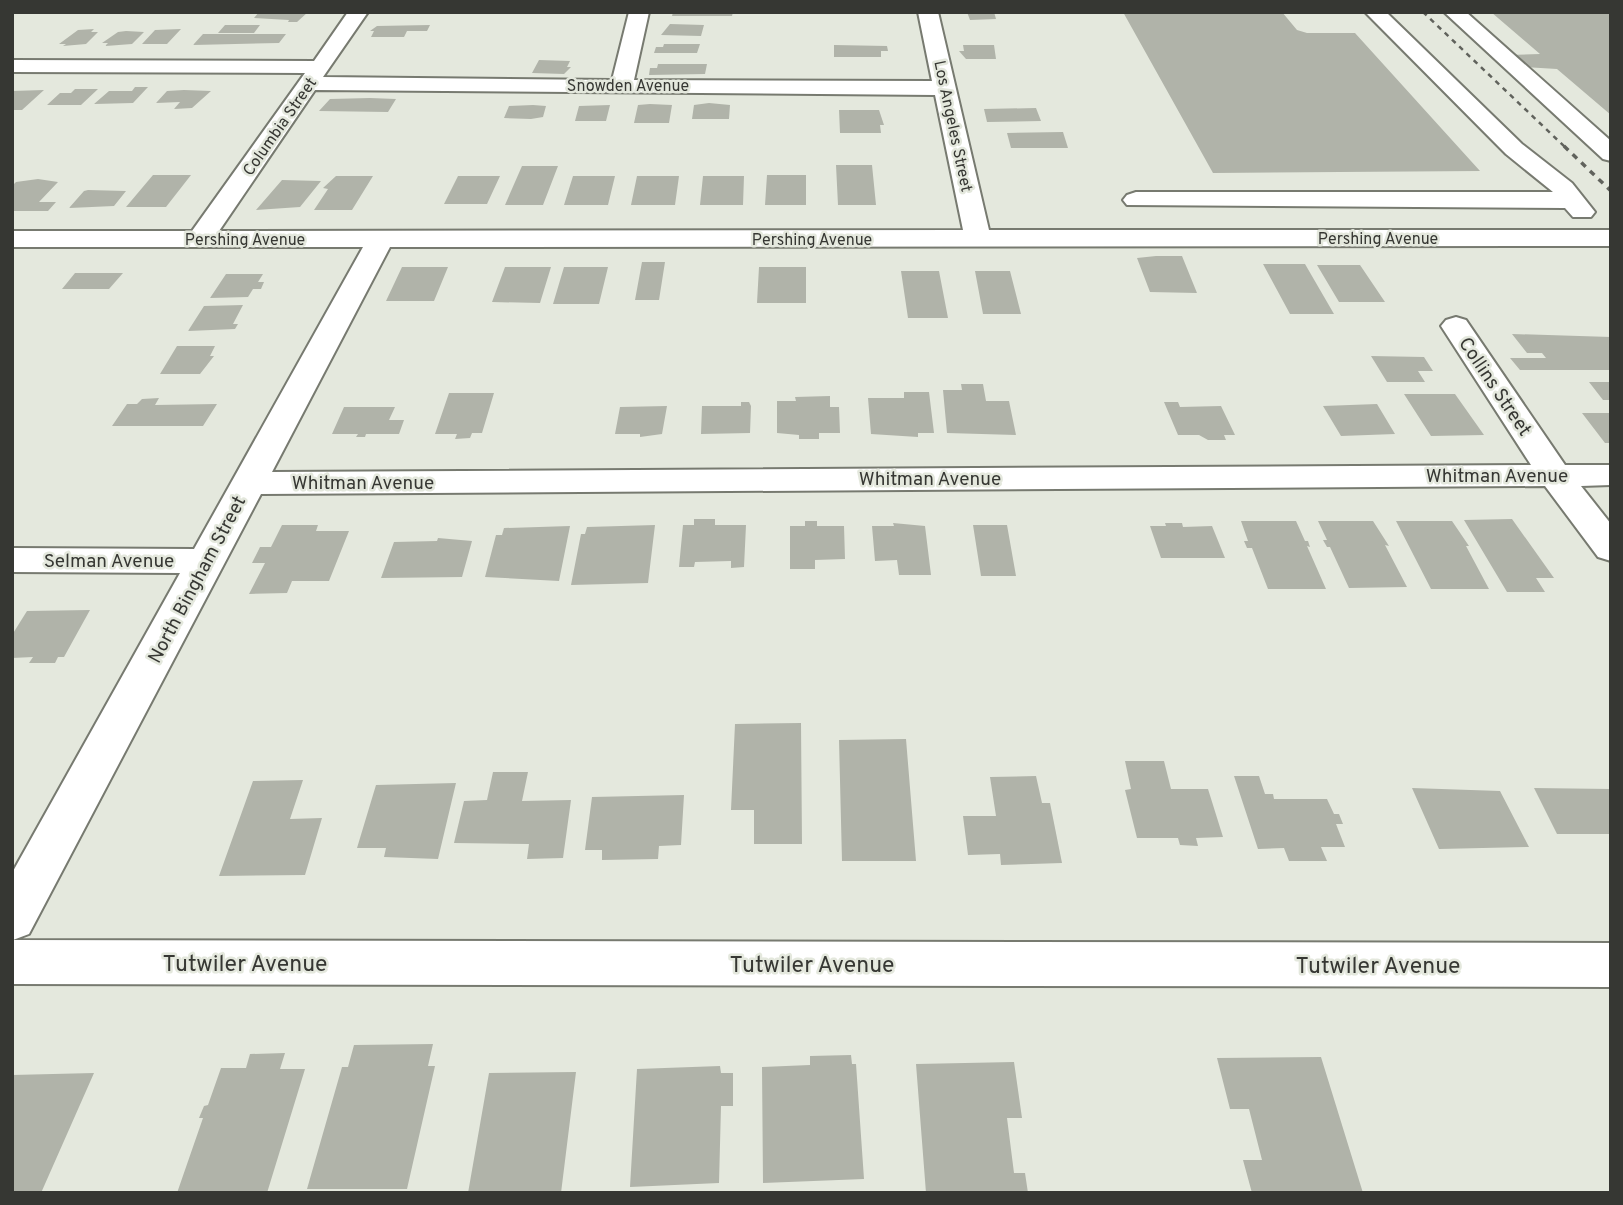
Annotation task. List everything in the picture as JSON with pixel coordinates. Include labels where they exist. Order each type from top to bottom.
[{"type":"street","name":"Columbia Street","points":[[200,239],[358,12]]},
{"type":"street","points":[[622,85],[639,12]]},
{"type":"street","name":"Los Angeles Street","points":[[928,12],[978,239]]},
{"type":"street","points":[[1375,12],[1514,149],[1563,188],[1607,238]]},
{"type":"street","points":[[1454,12],[1611,154]]},
{"type":"street","name":"Snowden Avenue","points":[[12,66],[315,75],[354,86],[946,88]]},
{"type":"street","points":[[1507,238],[1494,221],[1519,190],[1506,177],[1514,149]]},
{"type":"street","points":[[1136,200],[1573,200]]},
{"type":"street","name":"Pershing Avenue","points":[[12,239],[1607,238]]},
{"type":"street","name":"North Bingham Street","points":[[12,919],[381,239]]},
{"type":"street","name":"Collins Street","points":[[1456,326],[1554,474],[1611,549]]},
{"type":"street","name":"Whitman Avenue","points":[[249,483],[1611,475]]},
{"type":"street","name":"Selman Avenue","points":[[12,560],[206,561]]},
{"type":"street","name":"Tutwiler Avenue","points":[[12,962],[1611,965]]},
{"type":"building","points":[[259,12],[308,12],[297,22],[288,22],[289,20],[254,18]]},
{"type":"building","points":[[673,12],[733,12],[732,16],[672,16]]},
{"type":"building","points":[[967,12],[994,12],[996,19],[970,20]]},
{"type":"building","points":[[1123,12],[1282,12],[1297,30],[1307,33],[1355,33],[1480,171],[1213,173]]},
{"type":"building","points":[[1491,12],[1611,12],[1611,115],[1557,69],[1522,67],[1508,55],[1540,54]]},
{"type":"building","points":[[670,24],[704,25],[701,36],[661,35]]},
{"type":"building","points":[[225,25],[260,25],[254,33],[218,33]]},
{"type":"building","points":[[430,25],[427,31],[407,31],[404,37],[371,37],[374,31],[370,31],[377,26]]},
{"type":"building","points":[[94,29],[91,32],[98,32],[86,44],[59,44],[78,30]]},
{"type":"building","points":[[181,29],[167,44],[142,44],[155,30]]},
{"type":"building","points":[[118,32],[144,32],[132,44],[105,46],[108,43],[102,43]]},
{"type":"building","points":[[203,34],[286,34],[279,43],[193,45]]},
{"type":"building","points":[[664,44],[700,44],[697,53],[654,53],[656,47],[663,47]]},
{"type":"building","points":[[834,45],[887,46],[888,51],[881,51],[881,57],[834,57]]},
{"type":"building","points":[[963,45],[994,45],[996,59],[966,59],[959,51],[964,51]]},
{"type":"building","points":[[539,60],[570,61],[567,67],[571,67],[564,74],[532,73]]},
{"type":"building","points":[[658,64],[707,64],[705,74],[649,75],[650,68],[657,68]]},
{"type":"building","points":[[135,87],[148,87],[133,103],[94,104],[109,91],[132,91]]},
{"type":"building","points":[[75,89],[98,89],[81,105],[47,105],[60,93],[71,93]]},
{"type":"building","points":[[44,90],[22,110],[12,110],[12,91]]},
{"type":"building","points":[[167,91],[211,91],[192,108],[174,109],[180,102],[156,103]]},
{"type":"building","points":[[330,99],[396,99],[388,112],[319,111]]},
{"type":"building","points":[[610,105],[606,121],[575,121],[579,106]]},
{"type":"building","points":[[638,105],[672,105],[669,123],[634,123]]},
{"type":"building","points":[[694,105],[730,105],[729,119],[692,119]]},
{"type":"building","points":[[509,106],[546,106],[543,117],[504,118]]},
{"type":"building","points":[[1036,108],[1041,121],[987,122],[984,109]]},
{"type":"building","points":[[839,110],[879,110],[884,125],[880,125],[881,133],[840,133]]},
{"type":"building","points":[[1063,132],[1068,148],[1011,148],[1007,133]]},
{"type":"building","points":[[836,165],[872,165],[876,205],[838,205]]},
{"type":"building","points":[[522,166],[558,166],[543,205],[505,205]]},
{"type":"building","points":[[153,175],[191,175],[166,207],[126,207]]},
{"type":"building","points":[[767,175],[806,175],[806,205],[765,205]]},
{"type":"building","points":[[336,176],[373,176],[352,210],[314,210],[328,189],[323,188]]},
{"type":"building","points":[[458,176],[500,176],[487,204],[444,204]]},
{"type":"building","points":[[573,176],[615,176],[608,205],[564,205]]},
{"type":"building","points":[[637,176],[679,176],[675,205],[631,205]]},
{"type":"building","points":[[703,176],[744,176],[743,205],[700,205]]},
{"type":"building","points":[[38,179],[58,182],[39,202],[56,202],[48,211],[12,211],[12,186],[16,182]]},
{"type":"building","points":[[282,180],[321,181],[300,207],[256,210]]},
{"type":"building","points":[[84,191],[126,191],[114,206],[69,208]]},
{"type":"building","points":[[1182,256],[1197,293],[1150,292],[1137,258]]},
{"type":"building","points":[[642,262],[665,262],[659,300],[635,300]]},
{"type":"building","points":[[1263,264],[1305,264],[1334,314],[1290,314]]},
{"type":"building","points":[[1317,265],[1360,265],[1385,302],[1339,302]]},
{"type":"building","points":[[402,267],[448,267],[434,301],[386,301]]},
{"type":"building","points":[[505,267],[551,267],[540,303],[492,302]]},
{"type":"building","points":[[564,267],[608,267],[599,304],[553,304]]},
{"type":"building","points":[[759,267],[806,267],[806,303],[757,303]]},
{"type":"building","points":[[901,271],[939,271],[948,318],[908,318]]},
{"type":"building","points":[[975,271],[1010,271],[1021,314],[983,314]]},
{"type":"building","points":[[75,273],[123,273],[109,289],[62,289]]},
{"type":"building","points":[[226,274],[263,274],[258,282],[264,282],[261,289],[253,289],[248,297],[210,298]]},
{"type":"building","points":[[243,305],[233,324],[238,324],[235,329],[188,331],[204,306]]},
{"type":"building","points":[[1512,334],[1611,337],[1611,370],[1520,370],[1510,358],[1546,358],[1542,353],[1527,353]]},
{"type":"building","points":[[177,346],[215,346],[210,356],[214,356],[200,374],[160,374]]},
{"type":"building","points":[[1371,356],[1424,357],[1433,371],[1418,371],[1425,382],[1387,382]]},
{"type":"building","points":[[1589,382],[1611,382],[1611,400],[1603,400]]},
{"type":"building","points":[[961,384],[983,384],[986,401],[1009,401],[1016,435],[947,433],[943,390],[962,390]]},
{"type":"building","points":[[904,392],[929,392],[934,433],[918,433],[918,437],[871,434],[868,398],[904,398]]},
{"type":"building","points":[[449,393],[494,393],[482,433],[472,433],[470,438],[455,439],[457,434],[435,434]]},
{"type":"building","points":[[1404,394],[1455,394],[1484,435],[1431,436]]},
{"type":"building","points":[[830,396],[830,407],[839,407],[840,433],[819,433],[819,439],[799,439],[799,435],[777,433],[777,401],[796,401],[795,397]]},
{"type":"building","points":[[159,398],[155,405],[217,404],[203,426],[112,426],[127,404],[137,404],[142,399]]},
{"type":"building","points":[[741,402],[749,402],[751,406],[750,433],[701,434],[702,406],[741,406]]},
{"type":"building","points":[[1164,402],[1178,402],[1180,407],[1221,406],[1235,435],[1224,435],[1226,440],[1208,440],[1199,435],[1178,435]]},
{"type":"building","points":[[1377,404],[1395,434],[1341,436],[1323,406]]},
{"type":"building","points":[[667,406],[662,434],[640,437],[640,434],[615,434],[620,407]]},
{"type":"building","points":[[344,407],[395,407],[389,420],[404,420],[399,434],[366,434],[365,437],[356,437],[358,434],[332,434]]},
{"type":"building","points":[[1582,413],[1611,413],[1611,443],[1605,443]]},
{"type":"building","points":[[694,519],[715,519],[715,525],[746,525],[744,567],[731,568],[731,561],[695,562],[694,567],[679,567],[683,525],[694,525]]},
{"type":"building","points":[[1512,519],[1554,578],[1536,578],[1545,592],[1507,592],[1464,520]]},
{"type":"building","points":[[805,521],[817,521],[817,526],[844,526],[845,559],[815,560],[815,569],[790,569],[790,526],[805,526]]},
{"type":"building","points":[[1241,521],[1296,521],[1305,541],[1308,541],[1310,547],[1307,546],[1326,589],[1268,589],[1252,548],[1247,548],[1244,541],[1248,541]]},
{"type":"building","points":[[1318,521],[1373,521],[1389,546],[1385,545],[1407,587],[1349,588],[1330,547],[1327,547],[1323,540],[1327,540]]},
{"type":"building","points":[[1396,521],[1452,521],[1469,546],[1466,546],[1489,589],[1431,589]]},
{"type":"building","points":[[893,523],[925,526],[931,575],[899,575],[897,560],[875,561],[872,526],[894,526]]},
{"type":"building","points":[[1165,523],[1182,523],[1183,527],[1212,526],[1225,558],[1161,558],[1150,526],[1166,526]]},
{"type":"building","points":[[282,525],[318,525],[316,531],[349,531],[329,581],[292,581],[287,593],[249,594],[265,563],[252,563],[260,547],[271,547]]},
{"type":"building","points":[[655,525],[648,583],[571,585],[581,534],[585,534],[587,527]]},
{"type":"building","points":[[973,525],[1007,525],[1016,576],[981,576]]},
{"type":"building","points":[[570,526],[559,581],[485,577],[496,535],[502,535],[504,528]]},
{"type":"building","points":[[438,538],[472,541],[462,577],[381,578],[394,542],[437,541]]},
{"type":"building","points":[[90,610],[64,657],[58,657],[55,663],[29,663],[33,657],[12,658],[12,635],[27,611]]},
{"type":"building","points":[[801,723],[802,844],[754,844],[754,810],[731,810],[735,724]]},
{"type":"building","points":[[906,739],[916,861],[842,861],[839,740]]},
{"type":"building","points":[[1125,761],[1164,761],[1171,789],[1208,789],[1223,837],[1196,838],[1198,846],[1180,845],[1178,838],[1137,838],[1125,790],[1131,789]]},
{"type":"building","points":[[493,772],[528,772],[522,801],[571,800],[563,858],[527,859],[529,844],[454,843],[464,801],[487,800]]},
{"type":"building","points":[[1036,776],[1042,803],[1050,803],[1062,863],[1001,865],[1000,854],[968,855],[963,816],[996,816],[990,777]]},
{"type":"building","points":[[1234,776],[1259,776],[1265,794],[1273,794],[1274,799],[1327,799],[1334,814],[1339,814],[1343,824],[1336,824],[1345,847],[1321,847],[1327,861],[1289,861],[1284,848],[1258,849]]},
{"type":"building","points":[[303,780],[290,819],[322,818],[305,875],[219,876],[253,781]]},
{"type":"building","points":[[456,783],[438,859],[384,857],[386,848],[357,848],[376,785]]},
{"type":"building","points":[[1412,788],[1500,791],[1529,847],[1439,849]]},
{"type":"building","points":[[1534,788],[1611,789],[1611,834],[1557,834]]},
{"type":"building","points":[[684,795],[681,845],[659,846],[658,859],[602,860],[602,850],[585,850],[592,797]]},
{"type":"building","points":[[433,1044],[428,1066],[435,1066],[407,1189],[307,1189],[342,1067],[348,1067],[354,1045]]},
{"type":"building","points":[[285,1053],[280,1069],[305,1069],[267,1193],[177,1193],[203,1118],[199,1118],[204,1106],[208,1105],[221,1068],[246,1068],[250,1054]]},
{"type":"building","points":[[851,1055],[852,1064],[856,1064],[864,1179],[763,1183],[762,1067],[810,1065],[810,1056]]},
{"type":"building","points":[[1321,1057],[1363,1193],[1252,1193],[1243,1160],[1262,1160],[1249,1109],[1230,1109],[1217,1058]]},
{"type":"building","points":[[1014,1062],[1022,1118],[1007,1118],[1014,1173],[1025,1173],[1028,1193],[926,1193],[916,1064]]},
{"type":"building","points":[[720,1066],[721,1073],[733,1073],[733,1106],[721,1106],[719,1183],[630,1187],[637,1069]]},
{"type":"building","points":[[576,1072],[561,1193],[468,1193],[489,1073]]},
{"type":"building","points":[[94,1073],[41,1193],[12,1193],[12,1075]]},
{"type":"railway","points":[[1423,12],[1566,148]]},
{"type":"railway","points":[[1564,146],[1611,191]]}]
